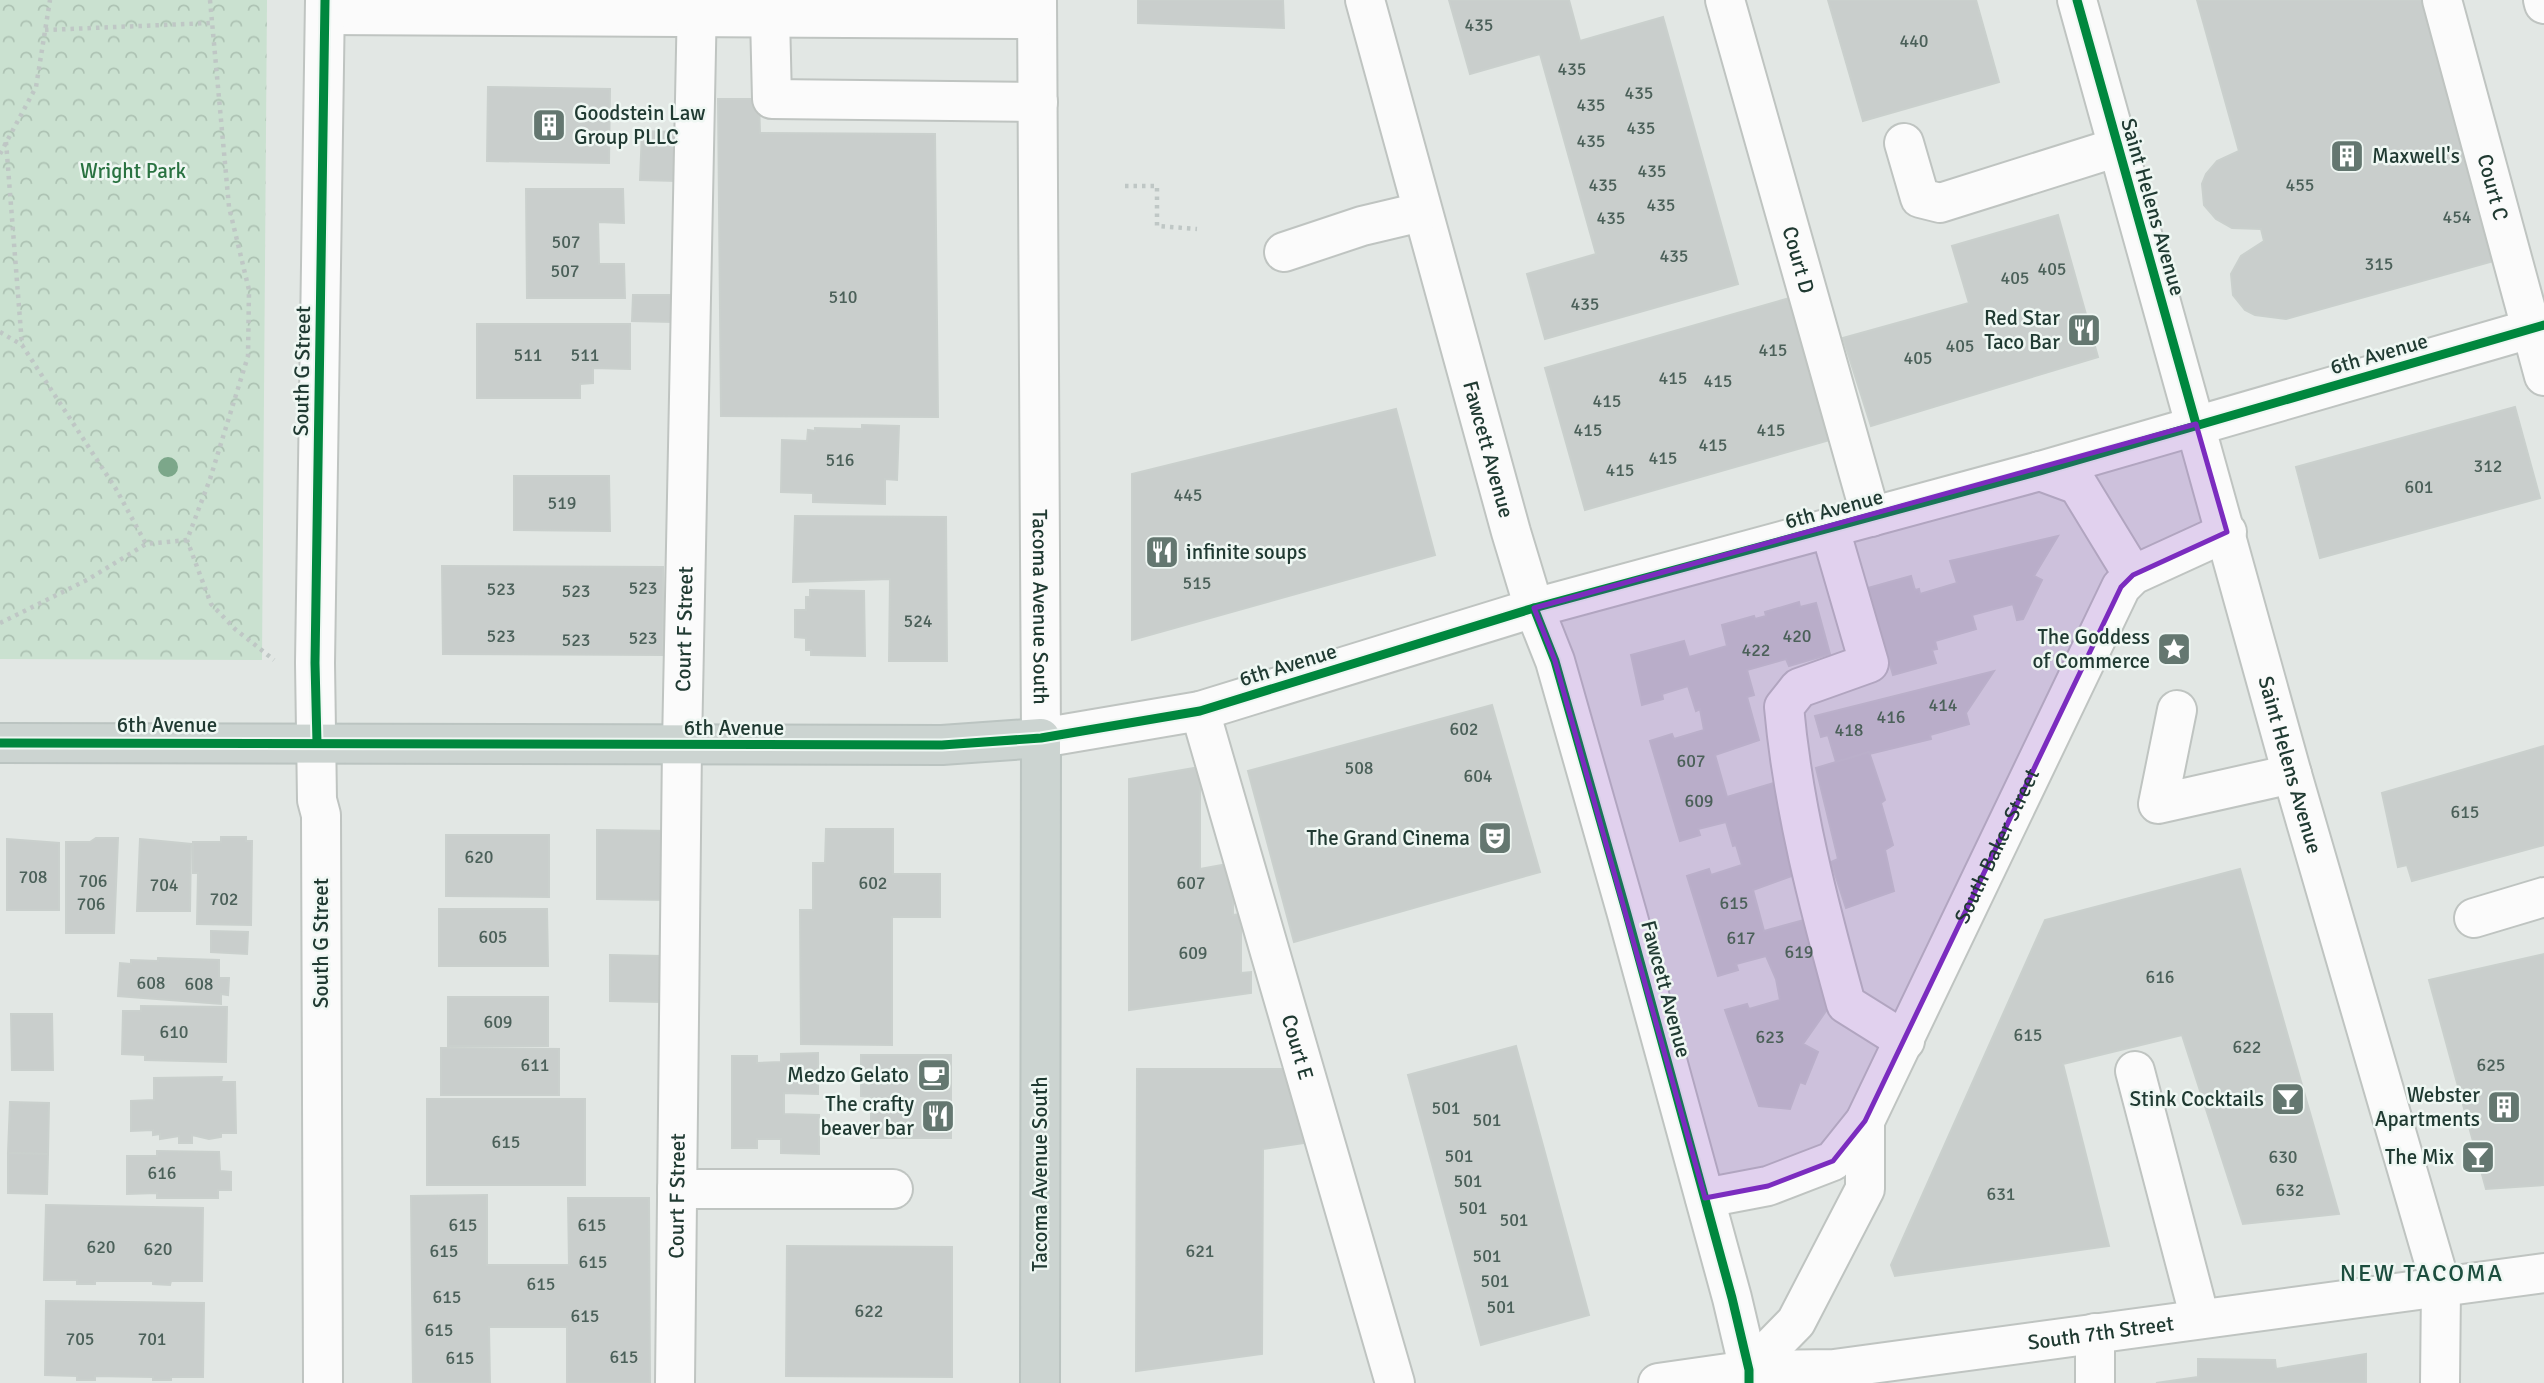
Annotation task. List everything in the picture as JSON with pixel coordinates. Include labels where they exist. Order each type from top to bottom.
[{"type":"main road","name":"6th Avenue","points":[[0,743],[942,745],[1041,738]]},
{"type":"main road","name":"Tacoma Avenue South","points":[[1040,1383],[1041,738]]},
{"type":"street","name":"Fawcett Avenue","points":[[1365,0],[1421,212],[1534,608],[1555,661],[1705,1198],[1749,1376]]},
{"type":"street","name":"Court D","points":[[1725,0],[1871,517]]},
{"type":"street","name":"Saint Helens Avenue","points":[[2077,0],[2227,532],[2292,774],[2441,1286],[2440,1383]]},
{"type":"street","name":"Court C","points":[[2442,0],[2538,327],[2544,376]]},
{"type":"street","points":[[325,8],[697,8],[770,17],[1037,10]]},
{"type":"street","name":"South G Street","points":[[323,1383],[321,815],[317,800],[315,663],[325,8]]},
{"type":"street","name":"Court F Street","points":[[675,1383],[682,745],[697,8]]},
{"type":"street","name":"Tacoma Avenue South","points":[[1037,10],[1041,738]]},
{"type":"street","points":[[770,17],[772,99],[1038,102]]},
{"type":"street","points":[[1904,143],[1920,198],[1940,203],[2118,147]]},
{"type":"street","points":[[1284,252],[1362,226],[1421,212]]},
{"type":"street","name":"6th Avenue","points":[[1041,738],[1200,711],[1534,608],[2040,471],[2538,327]]},
{"type":"street","points":[[2040,471],[2078,485],[2133,575],[2227,532]]},
{"type":"street","points":[[1830,529],[1869,663],[1799,688],[1784,707],[1787,739],[1813,885],[1846,1004],[1905,1041]]},
{"type":"street","name":"South Baker Street","points":[[1705,1198],[1768,1186],[1833,1161],[1865,1121],[2122,587],[2133,575]]},
{"type":"street","points":[[2177,710],[2158,804],[2292,774]]},
{"type":"street","name":"Court E","points":[[1200,711],[1395,1383]]},
{"type":"street","points":[[2474,918],[2544,897]]},
{"type":"street","points":[[2135,1072],[2200,1319]]},
{"type":"street","name":"South Baker Street","points":[[1749,1376],[1796,1322],[1865,1189],[1865,1121]]},
{"type":"street","points":[[677,1189],[894,1189]]},
{"type":"street","name":"South 7th Street","points":[[1658,1383],[1835,1369],[2544,1273]]},
{"type":"street","points":[[2095,1333],[2095,1383]]},
{"type":"path","points":[[0,154],[36,87],[50,0]]},
{"type":"path","points":[[210,0],[229,208],[249,290],[248,356],[210,479],[187,540],[211,604],[235,629],[274,660]]},
{"type":"path","points":[[45,30],[210,23]]},
{"type":"path","points":[[6,142],[22,345]]},
{"type":"path","points":[[1125,186],[1157,186],[1157,226],[1197,229]]},
{"type":"path","points":[[0,332],[22,345],[116,489],[146,544]]},
{"type":"path","points":[[0,623],[87,580],[146,544],[187,540]]},
{"type":"highlighted area","points":[[2196,424],[2227,532],[2133,575],[2121,587],[1865,1121],[1833,1161],[1768,1186],[1705,1198],[1555,661],[1534,608]]},
{"type":"green space","name":"Wright Park","points":[[0,0],[267,0],[262,660],[0,659]]},
{"type":"building","points":[[1138,0],[1283,0],[1284,28],[1138,23]]},
{"type":"building","points":[[1449,0],[1569,0],[1580,41],[1663,17],[1738,284],[1545,339],[1527,274],[1596,254],[1540,54],[1470,74]]},
{"type":"building","points":[[1828,0],[1976,0],[1999,82],[1863,121]]},
{"type":"building","name":"Maxwell's","points":[[2197,0],[2423,0],[2497,260],[2286,319],[2255,315],[2245,310],[2233,295],[2231,274],[2241,256],[2264,241],[2261,229],[2232,228],[2216,219],[2204,205],[2202,184],[2206,174],[2217,161],[2239,151]]},
{"type":"building","name":"Goodstein Law Group PLLC","points":[[488,87],[610,89],[609,163],[487,161]]},
{"type":"building","points":[[718,99],[759,99],[760,133],[935,134],[938,417],[721,416]]},
{"type":"building","points":[[642,131],[678,132],[677,181],[640,180]]},
{"type":"building","points":[[526,189],[623,189],[624,223],[598,222],[599,264],[624,264],[625,298],[527,298]]},
{"type":"building","points":[[2058,215],[2098,357],[1871,426],[1843,338],[1969,303],[1952,246]]},
{"type":"building","points":[[1807,293],[1847,435],[1585,510],[1545,368]]},
{"type":"building","points":[[633,295],[673,295],[672,322],[632,321]]},
{"type":"building","points":[[477,324],[630,324],[630,369],[593,368],[593,383],[580,384],[580,398],[477,398]]},
{"type":"building","points":[[2515,407],[2540,498],[2320,558],[2296,467]]},
{"type":"building","points":[[1396,409],[1435,555],[1132,640],[1132,474]]},
{"type":"building","points":[[862,425],[899,426],[897,480],[885,479],[885,504],[813,502],[813,493],[781,492],[782,440],[807,441],[808,430],[815,431],[815,428],[862,429]]},
{"type":"building","points":[[514,476],[609,476],[610,531],[514,530]]},
{"type":"building","points":[[795,516],[946,517],[947,661],[889,661],[890,579],[793,582]]},
{"type":"building","points":[[2058,536],[2034,576],[2042,580],[2023,619],[2017,620],[2013,604],[1972,615],[1976,629],[1935,641],[1937,649],[1932,650],[1936,663],[1893,675],[1868,588],[1911,576],[1915,590],[1919,589],[1920,594],[1957,583],[1950,561]]},
{"type":"building","points":[[442,566],[663,567],[663,655],[443,654]]},
{"type":"building","points":[[810,590],[864,591],[865,656],[811,655],[811,650],[806,650],[806,638],[795,637],[795,610],[806,610],[806,597],[810,597]]},
{"type":"building","points":[[1799,602],[1800,607],[1816,603],[1830,654],[1789,666],[1786,659],[1747,670],[1754,695],[1747,697],[1759,740],[1715,755],[1727,797],[1777,782],[1797,874],[1753,890],[1764,931],[1815,917],[1834,1009],[1826,1011],[1803,1044],[1818,1052],[1805,1084],[1800,1082],[1790,1109],[1759,1106],[1725,1010],[1747,1004],[1749,1009],[1780,1000],[1776,979],[1766,956],[1736,964],[1738,970],[1718,976],[1687,876],[1709,869],[1711,875],[1742,865],[1736,845],[1733,846],[1726,822],[1698,829],[1700,835],[1680,841],[1650,741],[1672,734],[1674,739],[1704,730],[1700,709],[1696,711],[1688,686],[1662,694],[1663,699],[1642,705],[1631,655],[1684,641],[1689,657],[1727,646],[1722,625],[1754,616],[1755,619],[1766,616],[1765,612]]},
{"type":"building","points":[[1994,671],[1966,713],[1969,724],[1930,735],[1931,739],[1836,762],[1828,735],[1821,737],[1815,716]]},
{"type":"building","points":[[1492,705],[1540,872],[1294,942],[1248,771]]},
{"type":"building","points":[[2544,746],[2544,845],[2412,881],[2407,865],[2398,867],[2382,793]]},
{"type":"building","points":[[1869,752],[1885,800],[1881,803],[1893,845],[1885,850],[1894,891],[1846,908],[1831,862],[1838,859],[1816,768]]},
{"type":"building","points":[[1200,767],[1200,869],[1233,863],[1233,915],[1241,914],[1241,973],[1251,972],[1251,993],[1129,1010],[1129,779]]},
{"type":"building","points":[[826,829],[893,829],[893,874],[940,874],[940,917],[892,917],[892,1045],[801,1044],[800,910],[813,910],[813,863],[825,863]]},
{"type":"building","points":[[597,830],[672,831],[671,900],[597,899]]},
{"type":"building","points":[[446,835],[549,835],[549,897],[446,896]]},
{"type":"building","points":[[221,837],[246,837],[246,841],[252,841],[251,925],[197,924],[198,873],[193,873],[193,842],[221,842]]},
{"type":"building","points":[[96,838],[118,838],[114,933],[66,933],[66,842],[90,842]]},
{"type":"building","points":[[7,839],[59,843],[59,910],[7,910]]},
{"type":"building","points":[[140,839],[191,844],[190,911],[137,911]]},
{"type":"building","points":[[2240,869],[2339,1214],[2243,1224],[2182,1035],[2063,1064],[2109,1246],[1895,1276],[1891,1265],[2045,920]]},
{"type":"building","points":[[439,909],[547,909],[548,966],[439,966]]},
{"type":"building","points":[[211,931],[248,932],[247,954],[211,952]]},
{"type":"building","name":"Webster Apartments","points":[[2544,954],[2544,1185],[2486,1189],[2429,980]]},
{"type":"building","points":[[610,955],[662,956],[662,1002],[610,1001]]},
{"type":"building","points":[[158,958],[219,960],[219,978],[229,978],[228,995],[221,994],[221,1004],[118,996],[120,963],[131,964],[131,960],[158,961]]},
{"type":"building","points":[[448,997],[548,997],[548,1046],[448,1046]]},
{"type":"building","points":[[141,1006],[227,1007],[226,1062],[145,1060],[145,1055],[122,1054],[123,1011],[141,1011]]},
{"type":"building","points":[[11,1014],[52,1014],[53,1070],[12,1070]]},
{"type":"building","points":[[1516,1046],[1589,1315],[1481,1345],[1408,1075]]},
{"type":"building","points":[[441,1048],[559,1049],[559,1095],[441,1095]]},
{"type":"building","points":[[818,1053],[818,1094],[784,1093],[784,1114],[819,1115],[819,1154],[781,1153],[781,1139],[757,1139],[757,1148],[732,1148],[732,1056],[757,1056],[757,1063],[781,1062],[781,1054]]},
{"type":"building","points":[[861,1055],[951,1055],[951,1138],[871,1138],[871,1097],[861,1096]]},
{"type":"building","points":[[1137,1069],[1295,1069],[1318,1141],[1263,1149],[1262,1354],[1136,1371]]},
{"type":"building","points":[[222,1077],[221,1082],[235,1082],[236,1133],[221,1133],[221,1137],[209,1139],[192,1135],[192,1143],[179,1143],[179,1136],[160,1139],[160,1134],[153,1135],[153,1130],[131,1131],[131,1101],[154,1100],[154,1078]]},
{"type":"building","points":[[427,1099],[585,1099],[585,1185],[427,1185]]},
{"type":"building","points":[[10,1102],[49,1103],[48,1154],[8,1153]]},
{"type":"building","points":[[157,1151],[219,1152],[220,1171],[231,1172],[231,1190],[218,1190],[218,1198],[157,1198],[157,1193],[127,1194],[127,1156],[157,1156]]},
{"type":"building","points":[[8,1153],[48,1154],[47,1194],[8,1193]]},
{"type":"building","points":[[487,1195],[487,1265],[569,1265],[568,1198],[649,1198],[650,1383],[567,1383],[567,1327],[489,1327],[490,1383],[413,1383],[411,1196]]},
{"type":"building","points":[[46,1205],[203,1208],[202,1281],[171,1281],[170,1285],[153,1284],[153,1281],[95,1281],[95,1284],[77,1284],[77,1280],[44,1280]]},
{"type":"building","points":[[787,1246],[952,1247],[952,1377],[786,1376]]},
{"type":"building","points":[[46,1301],[204,1303],[203,1377],[153,1380],[153,1377],[95,1376],[95,1380],[77,1380],[77,1376],[45,1375]]},
{"type":"building","points":[[2366,1354],[2366,1383],[2156,1383],[2198,1377],[2198,1359],[2275,1360],[2276,1369]]},
{"type":"cycle path","points":[[317,743],[315,663],[325,0]]},
{"type":"cycle path","points":[[2077,0],[2196,424]]},
{"type":"cycle path","points":[[0,743],[942,745],[1041,738],[1200,711],[1534,608],[2040,471],[2544,325]]},
{"type":"cycle path","points":[[1534,608],[1555,661],[1627,914],[1732,1298],[1749,1370],[1749,1383]]},
{"type":"place","name":"Goodstein Law Group PLLC","points":[[549,125]]},
{"type":"place","name":"Maxwell's","points":[[2347,156]]},
{"type":"place","name":"Red Star Taco Bar","points":[[2084,330]]},
{"type":"place","name":"infinite soups","points":[[1162,552]]},
{"type":"place","name":"The Goddess of Commerce","points":[[2174,649]]},
{"type":"place","name":"The Grand Cinema","points":[[1495,838]]},
{"type":"place","name":"Medzo Gelato","points":[[934,1075]]},
{"type":"place","name":"Stink Cocktails","points":[[2288,1099]]},
{"type":"place","name":"Webster Apartments","points":[[2504,1107]]},
{"type":"place","name":"The crafty beaver bar","points":[[938,1116]]},
{"type":"place","name":"The Mix","points":[[2478,1157]]},
{"type":"district","name":"NEW TACOMA","points":[[2422,1273]]}]
